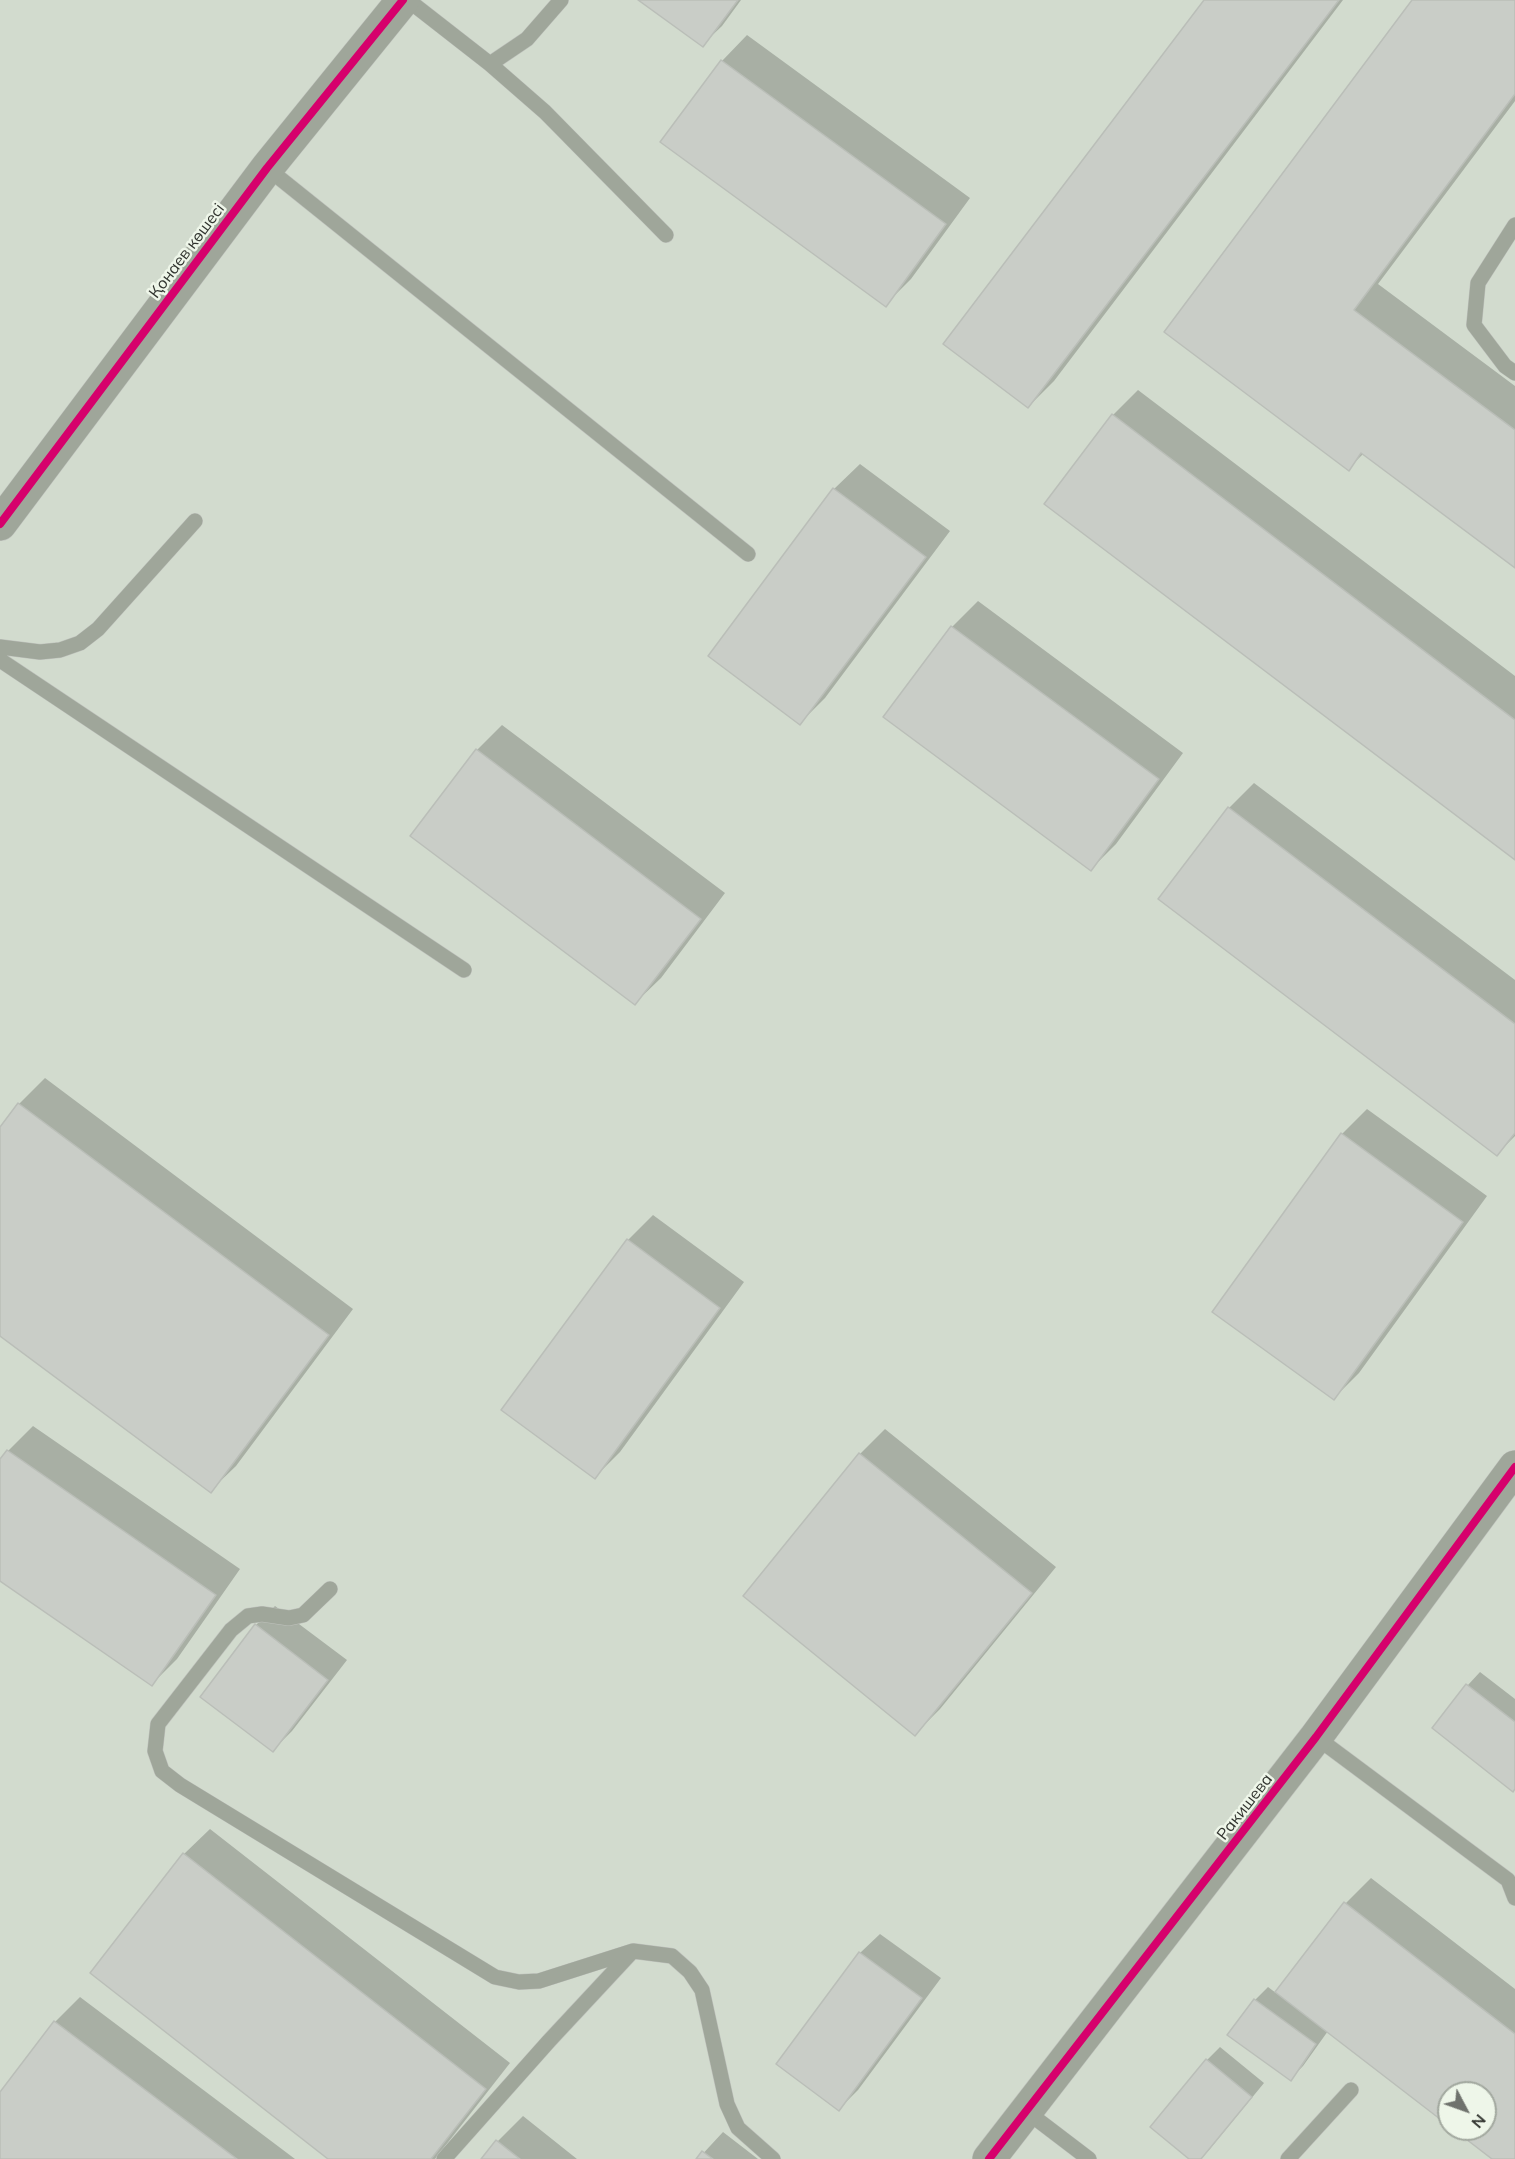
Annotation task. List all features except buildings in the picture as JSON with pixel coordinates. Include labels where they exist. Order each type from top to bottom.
[{"type":"street","name":"Қонаев көшесі","points":[[0,524],[267,168],[403,0]]},
{"type":"street","name":"Ракишева","points":[[989,2159],[1316,1737],[1515,1467]]},
{"type":"lane","points":[[408,0],[490,64],[545,112],[666,235]]},
{"type":"lane","points":[[490,64],[526,39],[561,0]]},
{"type":"lane","points":[[267,168],[748,554]]},
{"type":"lane","points":[[1515,225],[1478,283],[1474,325],[1505,366],[1515,373]]},
{"type":"lane","points":[[0,647],[40,652],[60,650],[80,642],[98,629],[195,521]]},
{"type":"lane","points":[[0,660],[464,970]]},
{"type":"lane","points":[[330,1589],[303,1615],[289,1618],[262,1614],[248,1616],[231,1630],[159,1724],[155,1751],[162,1771],[180,1785],[495,1977],[519,1982],[539,1981],[633,1951],[672,1956],[690,1972],[702,1990],[727,2104],[738,2128],[773,2159]]},
{"type":"lane","points":[[1316,1737],[1508,1880],[1515,1898]]},
{"type":"lane","points":[[444,2159],[633,1951]]},
{"type":"lane","points":[[1288,2159],[1351,2090]]},
{"type":"lane","points":[[1026,2110],[1089,2159]]},
{"type":"shaded area","points":[[0,0],[1515,0],[1515,2159],[0,2159]]},
{"type":"cycle path","points":[[0,524],[267,168],[403,0]]},
{"type":"cycle path","points":[[989,2159],[1316,1737],[1515,1467]]}]
